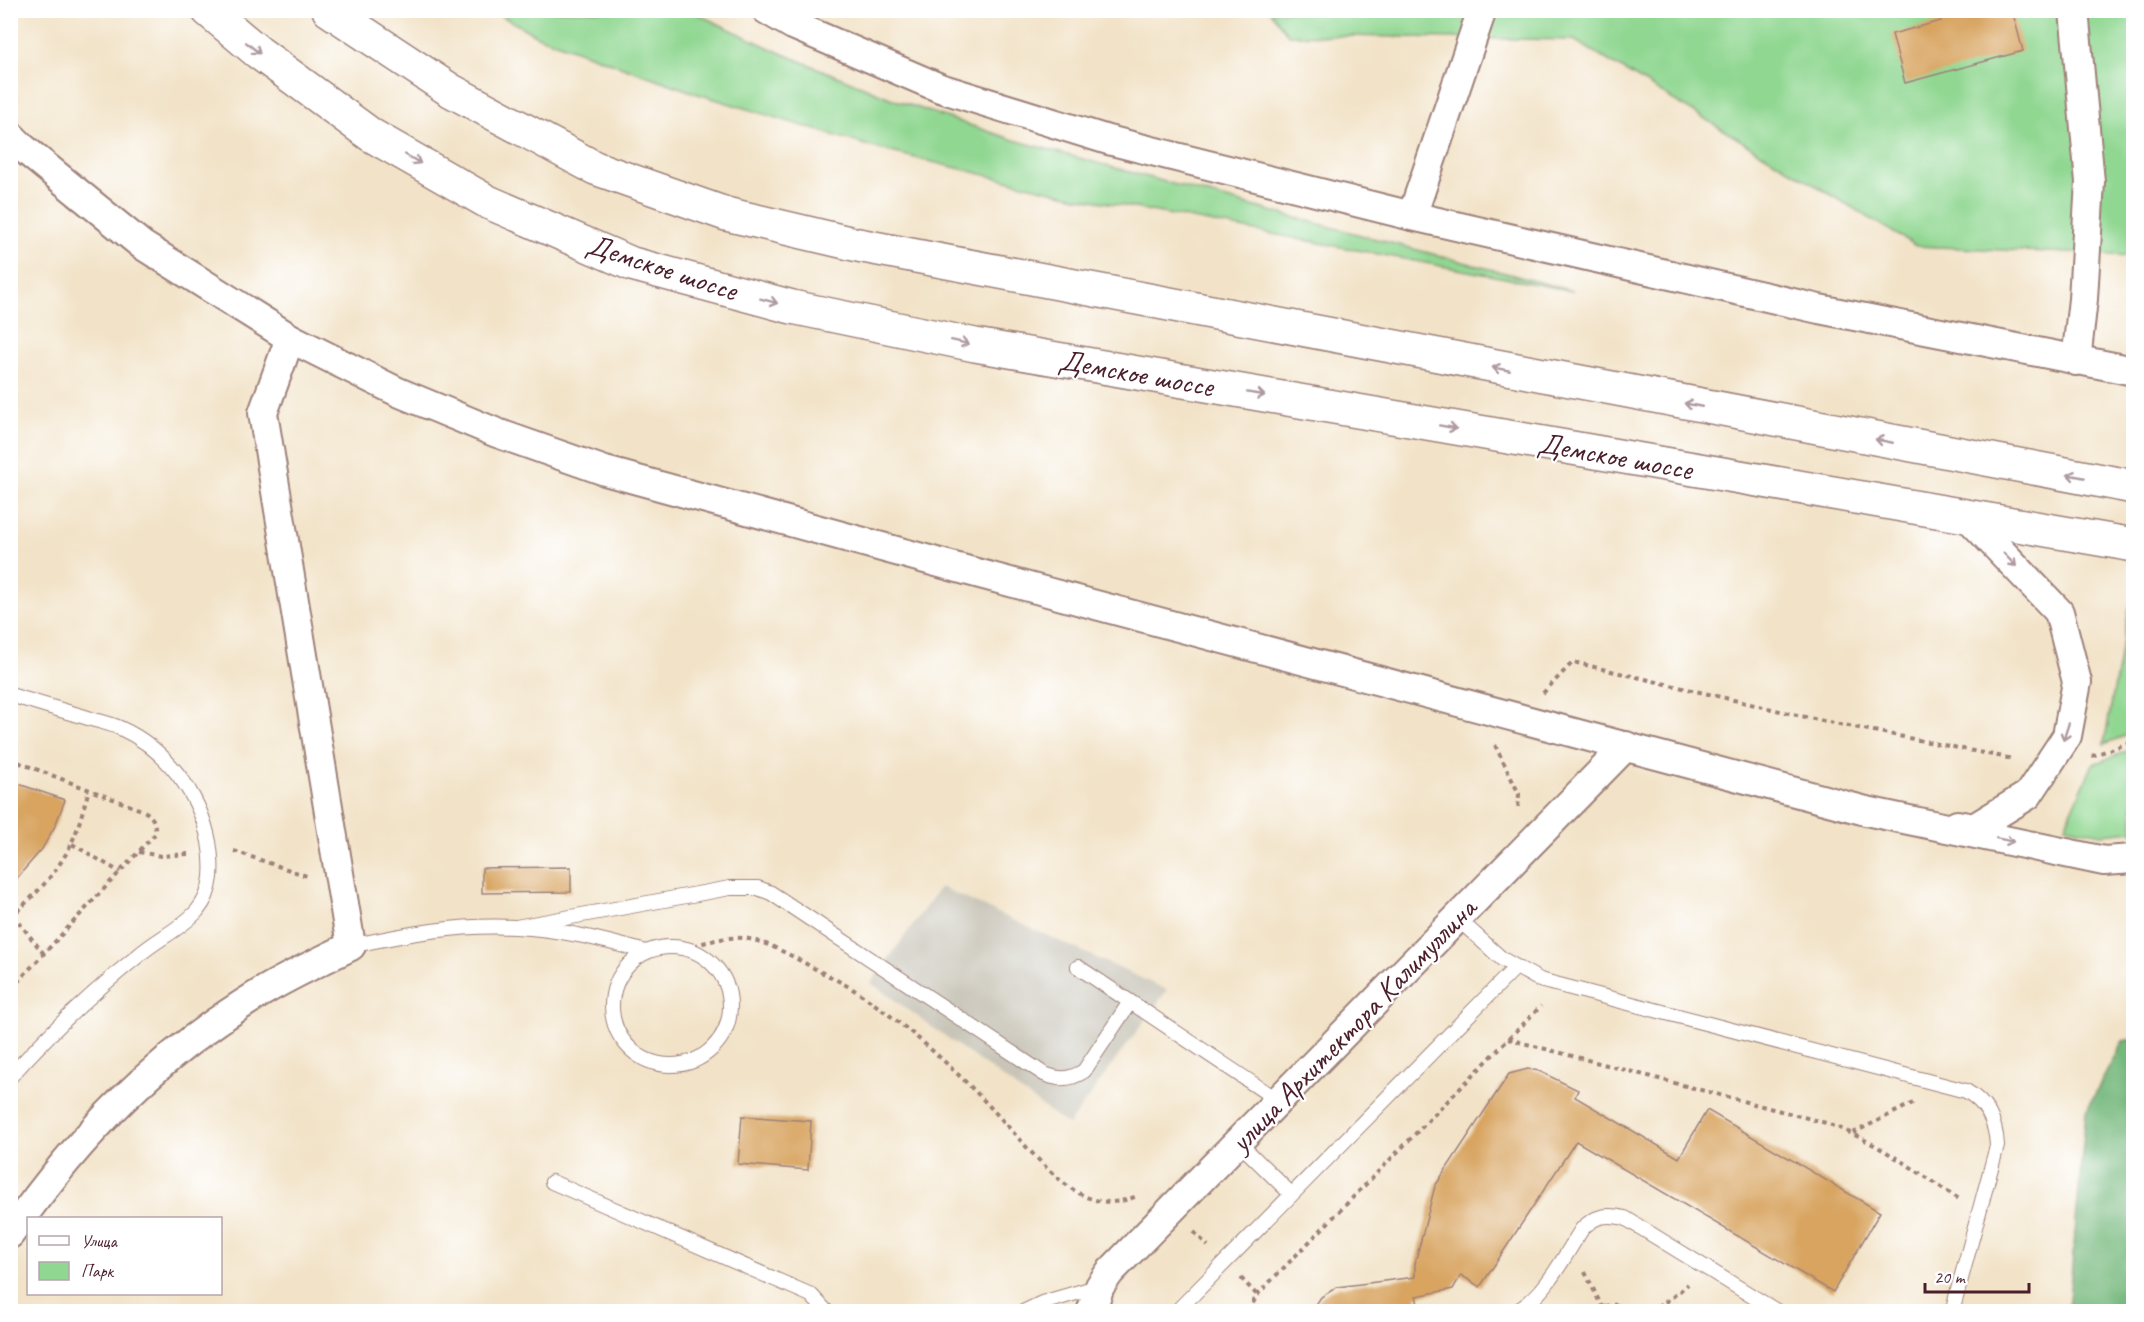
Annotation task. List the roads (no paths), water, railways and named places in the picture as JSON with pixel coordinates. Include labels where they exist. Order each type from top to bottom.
[{"type":"main road","name":"Демское шоссе","points":[[208,10],[258,52],[371,135],[488,202],[632,264],[792,307],[975,345],[2133,545]]},
{"type":"main road","points":[[329,10],[450,90],[595,168],[726,214],[858,245],[2133,487]]},
{"type":"street","points":[[767,10],[794,25],[940,88],[1108,140],[1412,216],[1819,309],[2133,371]]},
{"type":"street","points":[[1412,216],[1482,10]]},
{"type":"street","points":[[2074,10],[2090,182],[2083,299],[2076,361]]},
{"type":"street","points":[[10,135],[142,245],[290,338],[409,396],[497,433],[605,471],[1866,811],[2104,861],[2133,859]]},
{"type":"street","points":[[10,1234],[45,1185],[75,1149],[144,1078],[226,1014],[289,977],[351,946],[263,413],[290,338]]},
{"type":"street","points":[[1866,811],[1974,828],[2028,795],[2067,735],[2077,682],[2059,612],[1969,518]]},
{"type":"street","name":"улица Архитектора Калимуллина","points":[[1096,1299],[1110,1272],[1626,746]]},
{"type":"lane","points":[[10,695],[119,728],[156,752],[173,768],[189,789],[203,818],[211,850],[212,881],[207,896],[197,911],[148,947],[101,987],[10,1077]]},
{"type":"lane","points":[[516,927],[730,888],[758,888],[771,893],[1044,1074],[1054,1078],[1075,1077],[1084,1071],[1130,1002]]},
{"type":"lane","points":[[1458,919],[1492,952],[1515,968],[1561,987],[1946,1086],[1973,1095],[1982,1103],[1994,1121],[1997,1146],[1952,1311]]},
{"type":"lane","points":[[351,946],[415,932],[466,927],[516,927],[599,939],[646,952],[665,947],[685,948],[703,956],[717,968],[727,986],[730,1005],[727,1024],[718,1042],[704,1055],[686,1063],[667,1065],[648,1060],[631,1050],[619,1035],[612,1016],[612,996],[618,978],[630,963],[646,952]]},
{"type":"lane","points":[[1078,967],[1279,1101]]},
{"type":"lane","points":[[1176,1311],[1515,968]]},
{"type":"lane","points":[[1238,1142],[1291,1194]]},
{"type":"lane","points":[[552,1182],[811,1295],[827,1311]]},
{"type":"lane","points":[[1515,1311],[1526,1306],[1539,1294],[1589,1221],[1600,1216],[1611,1215],[1625,1218],[1778,1311]]},
{"type":"lane","points":[[1023,1311],[1042,1303],[1096,1299]]}]
